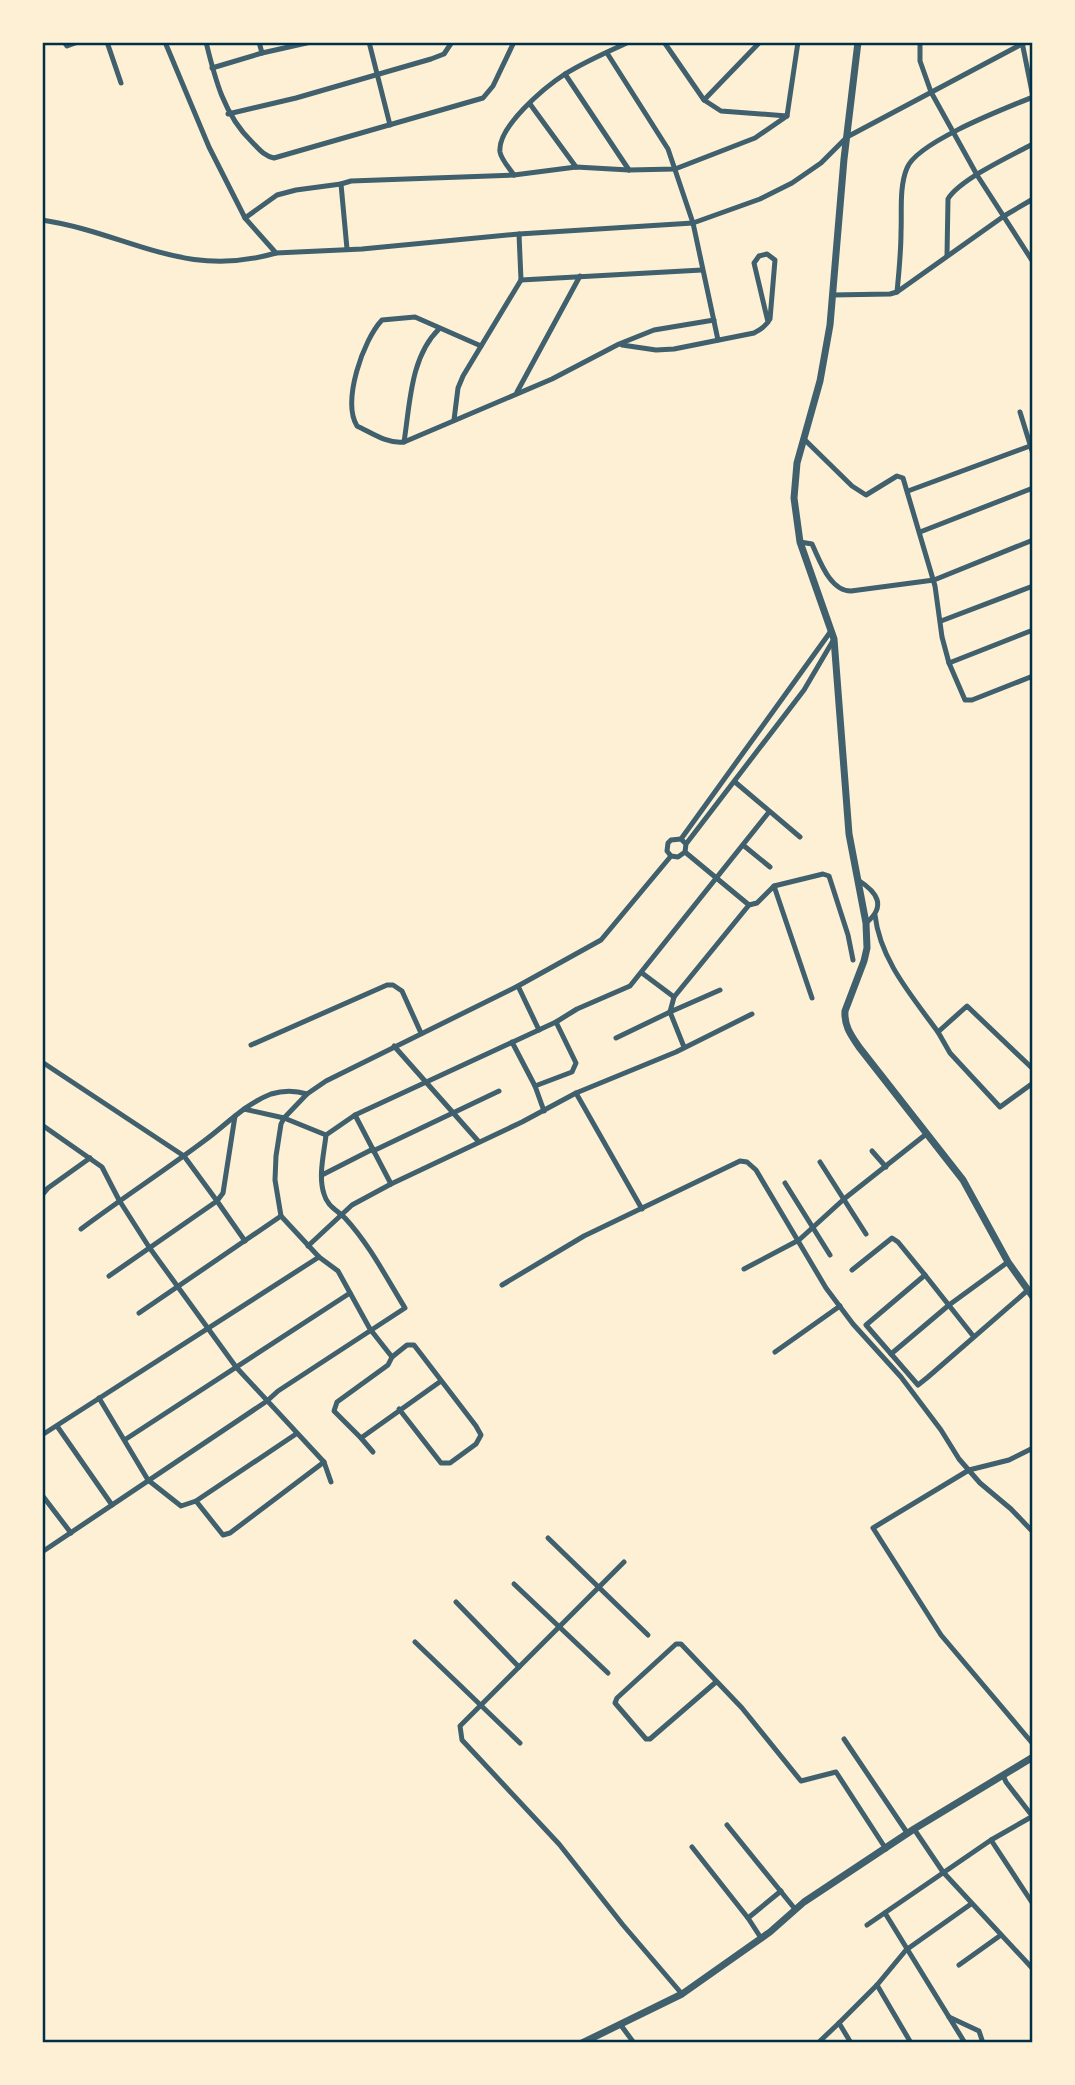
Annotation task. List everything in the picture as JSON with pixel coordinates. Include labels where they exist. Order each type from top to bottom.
[{"type":"street","points":[[64,42],[67,46],[78,42]]},
{"type":"street","points":[[107,42],[121,83]]},
{"type":"street","points":[[165,42],[209,147],[245,218],[276,253]]},
{"type":"street","points":[[206,42],[228,114],[243,134],[271,158],[483,98],[493,86],[514,42]]},
{"type":"street","points":[[259,42],[262,53]]},
{"type":"street","points":[[212,68],[311,42]]},
{"type":"street","points":[[369,42],[390,125]]},
{"type":"street","points":[[228,114],[296,98],[444,54],[452,42]]},
{"type":"street","points":[[514,175],[500,154],[500,140],[508,126],[565,74],[629,42]]},
{"type":"street","points":[[664,42],[704,100],[721,111],[787,116]]},
{"type":"street","points":[[704,100],[761,42]]},
{"type":"street","points":[[245,218],[277,195],[351,181],[514,175],[576,167],[676,169],[755,138],[787,116],[797,42]]},
{"type":"street","points":[[858,42],[830,325],[822,370],[797,463],[794,498],[800,542],[834,639],[852,862],[866,923],[867,948],[844,1019],[853,1038],[963,1181],[1008,1262],[1030,1294],[918,1385],[866,1325],[925,1275]]},
{"type":"street","points":[[920,42],[920,61],[931,92],[976,175],[1033,262]]},
{"type":"street","points":[[42,220],[95,232],[166,256],[207,262],[256,258],[276,253],[693,223],[760,199],[792,183],[821,163],[847,137],[1022,43],[1033,97],[953,132],[914,156],[907,167],[902,189],[897,292]]},
{"type":"street","points":[[607,53],[668,149],[676,169],[693,223],[718,340]]},
{"type":"street","points":[[565,74],[629,170]]},
{"type":"street","points":[[530,104],[576,167]]},
{"type":"street","points":[[947,255],[948,199],[952,192],[976,175],[1033,144]]},
{"type":"street","points":[[341,184],[347,249]]},
{"type":"street","points":[[832,295],[897,292],[1003,216],[1033,199]]},
{"type":"street","points":[[454,420],[458,388],[463,376],[521,280],[519,234]]},
{"type":"street","points":[[619,344],[668,350],[763,328],[768,322],[775,260],[770,254],[763,254],[755,259],[754,263],[768,322]]},
{"type":"street","points":[[521,280],[702,270]]},
{"type":"street","points":[[517,392],[580,276]]},
{"type":"street","points":[[481,346],[415,317],[382,320],[375,327],[365,347],[355,379],[352,411],[357,426],[392,442],[404,442],[552,379],[619,344],[663,327],[714,320]]},
{"type":"street","points":[[404,442],[420,359],[429,339],[439,329]]},
{"type":"street","points":[[1020,412],[1033,454]]},
{"type":"street","points":[[805,440],[852,486],[866,495],[897,476],[903,478],[934,580],[948,663],[965,700],[972,700],[1033,676]]},
{"type":"street","points":[[908,491],[1030,446]]},
{"type":"street","points":[[920,532],[1033,488]]},
{"type":"street","points":[[800,542],[812,544],[831,580],[838,589],[844,591],[934,580],[1033,540]]},
{"type":"street","points":[[941,621],[1033,586]]},
{"type":"street","points":[[948,663],[1033,630]]},
{"type":"street","points":[[748,905],[685,852],[683,841],[784,693],[831,631]]},
{"type":"street","points":[[683,841],[735,782],[804,690],[834,639]]},
{"type":"street","points":[[735,782],[800,837]]},
{"type":"street","points":[[42,1552],[405,1307],[360,1235],[328,1204],[322,1175],[326,1135],[355,1115],[630,986],[769,812]]},
{"type":"street","points":[[683,841],[675,838],[668,843],[667,851],[678,858],[685,852]]},
{"type":"street","points":[[743,845],[770,867]]},
{"type":"street","points":[[392,1357],[370,1329],[338,1271],[319,1257],[281,1216],[275,1180],[276,1156],[284,1118],[307,1094],[326,1081],[518,986],[601,940],[671,856]]},
{"type":"street","points":[[684,1047],[670,1012],[674,997],[748,905],[757,903],[774,886],[823,874],[829,876],[853,960]]},
{"type":"street","points":[[856,879],[874,892],[878,904],[875,915],[877,934],[888,958],[950,1053],[1000,1107],[1033,1083]]},
{"type":"street","points":[[774,886],[812,998]]},
{"type":"street","points":[[866,923],[875,915]]},
{"type":"street","points":[[642,973],[674,997]]},
{"type":"street","points":[[251,1045],[387,985],[393,985],[401,991],[421,1033]]},
{"type":"street","points":[[518,986],[539,1030]]},
{"type":"street","points":[[616,1038],[720,990]]},
{"type":"street","points":[[938,1032],[967,1006],[1033,1069]]},
{"type":"street","points":[[308,1246],[352,1205],[391,1184],[576,1093],[684,1047],[752,1014]]},
{"type":"street","points":[[535,1086],[572,1072],[575,1068],[576,1063],[556,1022]]},
{"type":"street","points":[[512,1042],[535,1086],[544,1111]]},
{"type":"street","points":[[394,1046],[479,1142]]},
{"type":"street","points":[[42,1062],[184,1156],[245,1241]]},
{"type":"street","points":[[81,1228],[184,1156],[244,1109],[268,1095],[282,1091],[295,1090],[307,1094]]},
{"type":"street","points":[[322,1175],[499,1091]]},
{"type":"street","points":[[576,1093],[642,1209]]},
{"type":"street","points":[[244,1109],[284,1118],[326,1135]]},
{"type":"street","points":[[355,1115],[391,1184]]},
{"type":"street","points":[[109,1276],[217,1201],[223,1193],[235,1116]]},
{"type":"street","points":[[42,1125],[102,1167],[149,1247],[206,1327],[236,1367],[324,1462],[331,1482]]},
{"type":"street","points":[[744,1269],[799,1240],[844,1199],[925,1135]]},
{"type":"street","points":[[872,1151],[886,1167]]},
{"type":"street","points":[[42,1195],[90,1158]]},
{"type":"street","points":[[502,1285],[584,1236],[740,1161],[747,1162],[756,1170],[826,1288],[901,1377],[969,1470],[1033,1532]]},
{"type":"street","points":[[820,1162],[866,1234]]},
{"type":"street","points":[[42,1182],[48,1188]]},
{"type":"street","points":[[785,1183],[830,1255]]},
{"type":"street","points":[[139,1313],[281,1216]]},
{"type":"street","points":[[852,1270],[892,1238],[898,1241],[974,1337]]},
{"type":"street","points":[[42,1435],[123,1385],[206,1327],[319,1257]]},
{"type":"street","points":[[891,1354],[949,1305],[1008,1262]]},
{"type":"street","points":[[126,1439],[350,1293]]},
{"type":"street","points":[[775,1352],[840,1306]]},
{"type":"street","points":[[373,1452],[334,1408],[337,1402],[388,1365],[392,1357],[407,1345],[414,1345],[481,1435],[476,1444],[450,1463],[441,1463],[399,1409]]},
{"type":"street","points":[[361,1437],[441,1381]]},
{"type":"street","points":[[99,1398],[126,1439],[148,1480],[181,1506],[196,1501],[296,1434]]},
{"type":"street","points":[[57,1426],[112,1505]]},
{"type":"street","points":[[1033,1448],[1009,1460],[969,1470],[873,1528],[941,1635],[1033,1744]]},
{"type":"street","points":[[196,1501],[222,1534],[228,1535],[324,1462]]},
{"type":"street","points":[[42,1495],[71,1533]]},
{"type":"street","points":[[548,1538],[648,1636]]},
{"type":"street","points":[[624,1562],[460,1726],[462,1740],[559,1844],[682,1994]]},
{"type":"street","points":[[514,1584],[608,1674]]},
{"type":"street","points":[[456,1602],[519,1667]]},
{"type":"street","points":[[415,1642],[520,1743]]},
{"type":"street","points":[[716,1682],[650,1739],[646,1739],[615,1703],[617,1698],[678,1643],[681,1644],[742,1709],[801,1781],[836,1772],[886,1849]]},
{"type":"street","points":[[844,1739],[943,1872],[1033,1969]]},
{"type":"street","points":[[582,2043],[682,1994],[761,1938],[795,1909],[911,1832],[1033,1757]]},
{"type":"street","points":[[867,1925],[991,1840],[1033,1817],[1003,1775]]},
{"type":"street","points":[[727,1825],[795,1909]]},
{"type":"street","points":[[991,1840],[1033,1905]]},
{"type":"street","points":[[692,1847],[761,1938]]},
{"type":"street","points":[[748,1919],[781,1891]]},
{"type":"street","points":[[818,2043],[877,1985],[906,1950],[971,1904]]},
{"type":"street","points":[[885,1913],[965,2043]]},
{"type":"street","points":[[959,1965],[1001,1935]]},
{"type":"street","points":[[877,1985],[911,2043]]},
{"type":"street","points":[[949,2017],[979,2031],[983,2043]]},
{"type":"street","points":[[839,2023],[851,2043]]},
{"type":"street","points":[[620,2024],[634,2043]]}]
